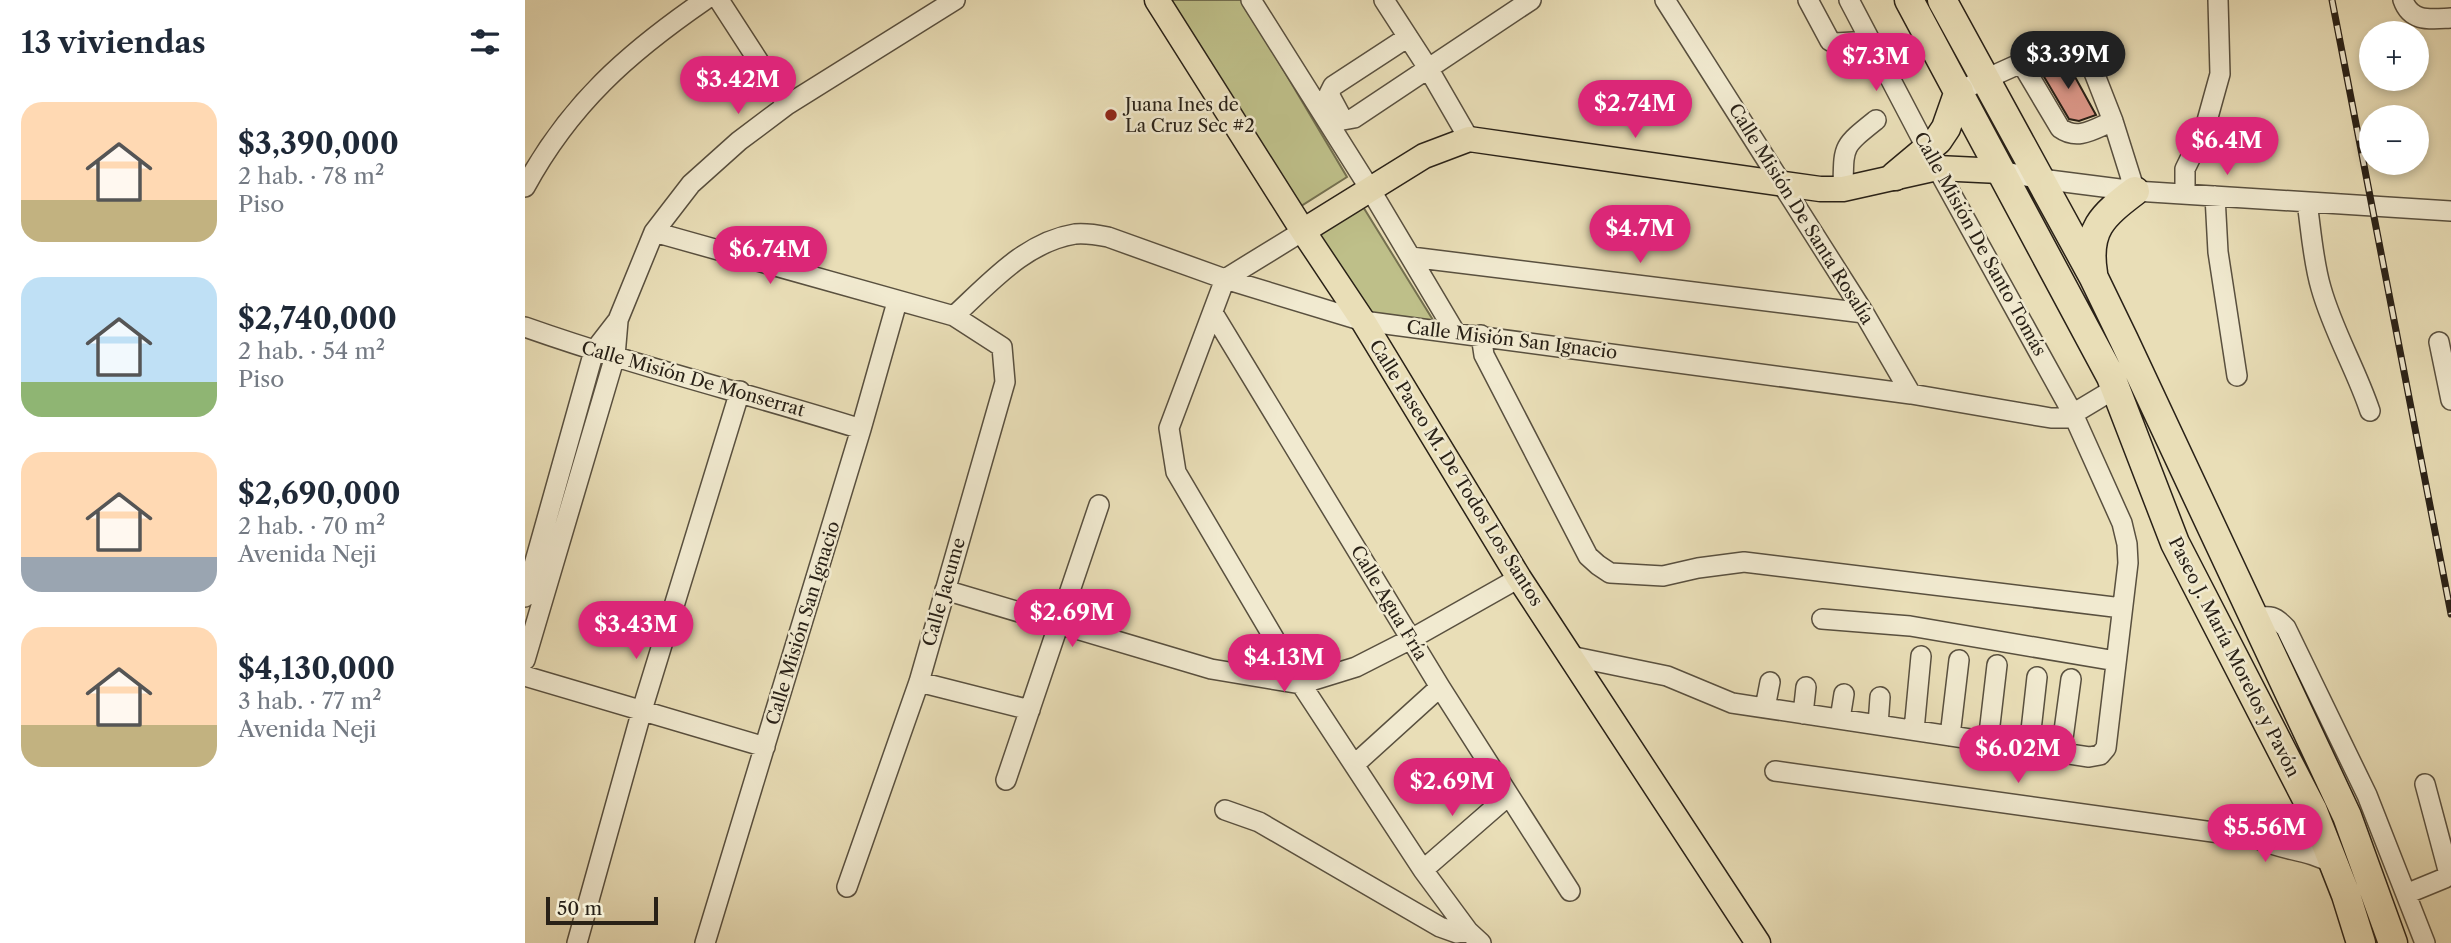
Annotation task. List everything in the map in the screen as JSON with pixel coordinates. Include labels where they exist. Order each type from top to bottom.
[{"type":"highway","name":"Paseo J. María Morelos y Pavón","points":[[1909,0],[2116,388],[2175,543],[2313,811],[2361,943]]},
{"type":"highway","name":"Paseo J. María Morelos y Pavón","points":[[1943,0],[2093,276],[2347,816],[2393,943]]},
{"type":"highway","points":[[1895,176],[1933,158],[1959,91]]},
{"type":"highway","points":[[2093,276],[2090,257],[2091,242],[2096,229],[2103,218],[2135,191]]},
{"type":"main road","name":"Calle Paseo M. De Todos Los Santos","points":[[1157,0],[1363,321],[1519,578],[1758,943]]},
{"type":"main road","points":[[1303,230],[1424,156],[1469,139],[1781,184],[1843,190],[1895,176]]},
{"type":"main road","points":[[1933,158],[2000,171]]},
{"type":"street","points":[[525,187],[533,153],[615,67],[662,29],[705,0]]},
{"type":"street","points":[[719,0],[787,105]]},
{"type":"street","points":[[525,597],[594,351],[618,320],[654,232],[691,184],[739,141],[787,105],[955,0]]},
{"type":"street","points":[[1251,0],[1370,189],[1455,332]]},
{"type":"street","points":[[1384,0],[1469,139]]},
{"type":"street","points":[[1408,37],[1333,86],[1329,94],[1331,101],[1343,120],[1354,118],[1530,0]]},
{"type":"street","name":"Calle Misión De Santa Rosalía","points":[[1665,0],[1864,313],[1911,394]]},
{"type":"street","points":[[1808,0],[1830,41],[1871,41]]},
{"type":"street","name":"Calle Misión De Santo Tomás","points":[[1849,0],[2073,414],[2122,523],[2128,563],[2106,748],[2100,755],[2088,757],[2061,752]]},
{"type":"street","points":[[2185,194],[2185,169],[2205,128],[2220,74],[2218,0]]},
{"type":"street","points":[[2407,7],[2422,19],[2451,18]]},
{"type":"street","points":[[1959,91],[2068,42],[2077,42],[2084,47],[2113,121],[2135,191]]},
{"type":"street","points":[[2022,64],[2060,128],[2069,134],[2077,135],[2113,121]]},
{"type":"street","points":[[1843,190],[1844,153],[1849,142],[1876,120]]},
{"type":"street","points":[[2000,171],[2135,191],[2451,211]]},
{"type":"street","points":[[2215,196],[2218,252],[2237,376]]},
{"type":"street","points":[[2307,202],[2320,286],[2370,411]]},
{"type":"street","points":[[1303,230],[1224,279],[1169,428],[1176,472],[1301,684],[1423,870],[1474,937]]},
{"type":"street","points":[[654,232],[954,316]]},
{"type":"street","name":"Calle Misión San Ignacio","points":[[954,316],[1013,262],[1047,242],[1077,234],[1108,237],[1224,279],[1363,321],[1911,394],[2051,418],[2066,418],[2116,388]]},
{"type":"street","points":[[1411,257],[1864,313]]},
{"type":"street","name":"Calle Misión San Ignacio","points":[[705,943],[862,429],[897,302]]},
{"type":"street","name":"Calle Agua Fría","points":[[1213,313],[1440,688],[1570,891]]},
{"type":"street","name":"Calle Jacume","points":[[847,887],[919,682],[1005,382],[1002,347],[954,316]]},
{"type":"street","points":[[525,660],[615,356],[618,320]]},
{"type":"street","name":"Calle Misión De Monserrat","points":[[525,327],[594,351],[740,391],[862,429]]},
{"type":"street","points":[[1481,335],[1484,355],[1588,556],[1611,573],[1664,576],[1744,562],[2122,608]]},
{"type":"street","points":[[2439,342],[2451,400]]},
{"type":"street","points":[[577,943],[642,710],[740,391]]},
{"type":"street","points":[[1006,780],[1099,505]]},
{"type":"street","points":[[945,590],[1211,669],[1301,684],[1356,667],[1519,578]]},
{"type":"street","points":[[2255,618],[2269,615],[2277,618],[2286,628],[2367,795],[2425,943]]},
{"type":"street","points":[[1822,619],[1910,626],[2116,661]]},
{"type":"street","points":[[1570,656],[1667,676],[1732,703],[2061,752],[2071,680]]},
{"type":"street","points":[[1914,730],[1921,656]]},
{"type":"street","points":[[1950,736],[1959,660]]},
{"type":"street","points":[[1988,742],[1997,665]]},
{"type":"street","points":[[525,676],[765,747]]},
{"type":"street","points":[[2029,748],[2037,677]]},
{"type":"street","points":[[919,682],[1030,710]]},
{"type":"street","points":[[1765,708],[1770,682]]},
{"type":"street","points":[[1803,714],[1806,687]]},
{"type":"street","points":[[1354,765],[1440,688]]},
{"type":"street","points":[[1840,719],[1844,694]]},
{"type":"street","points":[[1878,725],[1880,696]]},
{"type":"street","points":[[1775,771],[2256,838],[2269,845],[2318,855],[2333,864]]},
{"type":"street","points":[[2406,894],[2449,874],[2425,784]]},
{"type":"street","points":[[1423,870],[1508,796]]},
{"type":"street","points":[[1225,810],[1259,822],[1440,927],[1474,937]]},
{"type":"street","points":[[2256,838],[2291,828],[2313,811]]},
{"type":"green space","points":[[1170,0],[1242,0],[1347,177],[1301,206]]},
{"type":"green space","points":[[1357,197],[1433,320],[1372,319],[1310,224]]},
{"type":"building","points":[[2064,57],[2096,115],[2079,121],[2069,119],[2040,70]]},
{"type":"railway","points":[[2332,0],[2451,614]]},
{"type":"place","name":"Juana Ines de La Cruz Sec #2","points":[[1111,115]]}]
